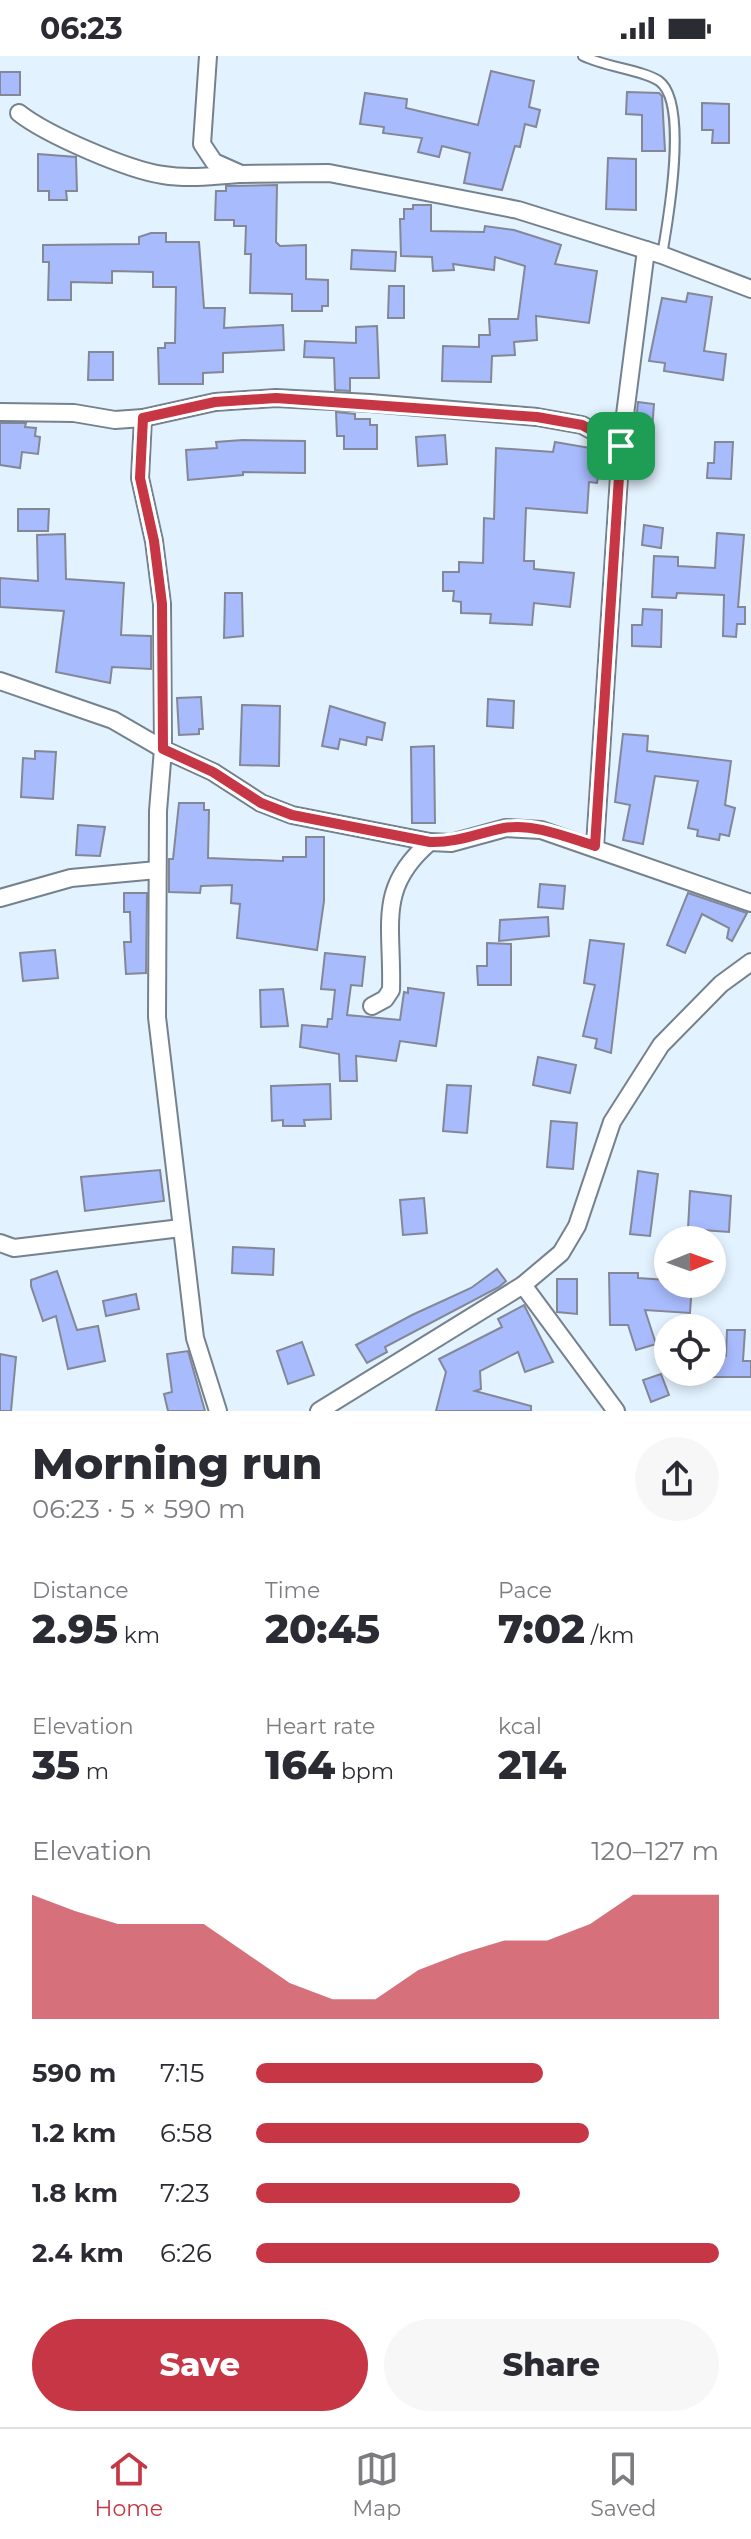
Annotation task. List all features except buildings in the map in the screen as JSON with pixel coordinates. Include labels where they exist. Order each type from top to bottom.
[{"type":"street","points":[[208,56],[202,144],[214,162],[241,174]]},
{"type":"street","points":[[19,113],[33,124],[109,158],[162,175],[329,173],[518,210],[654,252],[751,289]]},
{"type":"street","points":[[595,846],[621,446],[654,252]]},
{"type":"street","points":[[0,412],[74,413],[115,420],[143,418],[215,402],[276,398],[370,403],[537,417],[582,425],[621,446]]},
{"type":"street","points":[[143,418],[140,478],[154,541],[162,604],[163,749],[157,870],[157,1017],[172,1118],[181,1228],[195,1338],[218,1411]]},
{"type":"street","points":[[0,681],[113,720],[163,749],[213,772],[261,803],[292,815],[430,842],[451,843],[506,828],[541,830],[595,846],[751,903]]},
{"type":"street","points":[[372,1006],[385,999],[391,990],[392,897],[398,877],[430,842]]},
{"type":"street","points":[[0,898],[71,878],[157,870]]},
{"type":"street","points":[[319,1411],[523,1285],[561,1253],[577,1226],[612,1122],[661,1045],[721,984],[751,962]]},
{"type":"street","points":[[0,1243],[14,1248],[181,1228]]},
{"type":"street","points":[[523,1285],[616,1411]]},
{"type":"lane","points":[[583,56],[605,66],[656,79],[672,98],[673,188],[654,252]]},
{"type":"route","points":[[276,398],[370,403],[537,417],[582,425],[621,446],[595,846],[541,830],[506,828],[451,843],[430,842],[292,815],[261,803],[213,772],[163,749],[162,604],[154,541],[140,478],[143,418],[215,402],[276,398]]}]
